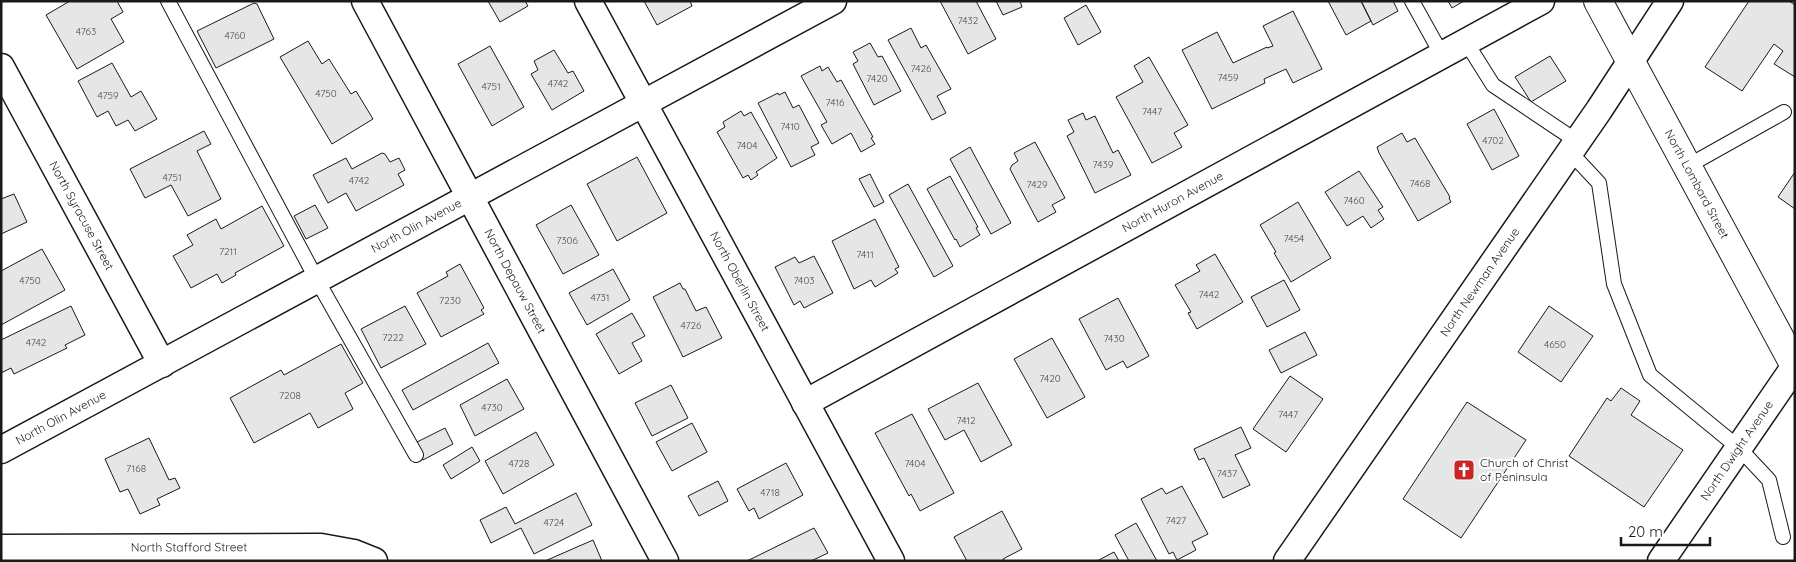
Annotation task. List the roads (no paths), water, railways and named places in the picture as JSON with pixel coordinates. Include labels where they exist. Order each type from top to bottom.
[{"type":"main road","name":"North Lombard Street","points":[[1598,1],[1795,366]]},
{"type":"street","name":"North Depauw Street","points":[[365,1],[665,561]]},
{"type":"street","name":"North Oberlin Street","points":[[588,1],[891,561]]},
{"type":"street","name":"North Olin Avenue","points":[[3,446],[162,364],[833,1]]},
{"type":"street","name":"North Huron Avenue","points":[[805,403],[1541,1]]},
{"type":"street","name":"North Newman Avenue","points":[[1287,561],[1574,147],[1670,1]]},
{"type":"street","name":"North Syracuse Street","points":[[1,67],[162,364]]},
{"type":"street","name":"North Dwight Avenue","points":[[1662,561],[1795,366]]},
{"type":"street","name":"North Stafford Street","points":[[1,548],[27,555],[321,547],[354,553],[374,561]]},
{"type":"lane","points":[[168,1],[317,280],[416,455]]},
{"type":"lane","points":[[1412,1],[1442,55]]},
{"type":"lane","points":[[1466,42],[1493,85],[1574,147],[1599,183],[1614,284],[1650,375],[1739,448],[1769,480],[1783,537]]},
{"type":"lane","points":[[1686,167],[1784,112]]},
{"type":"place","name":"Church of Christ of Peninsula","points":[[1464,470]]}]
